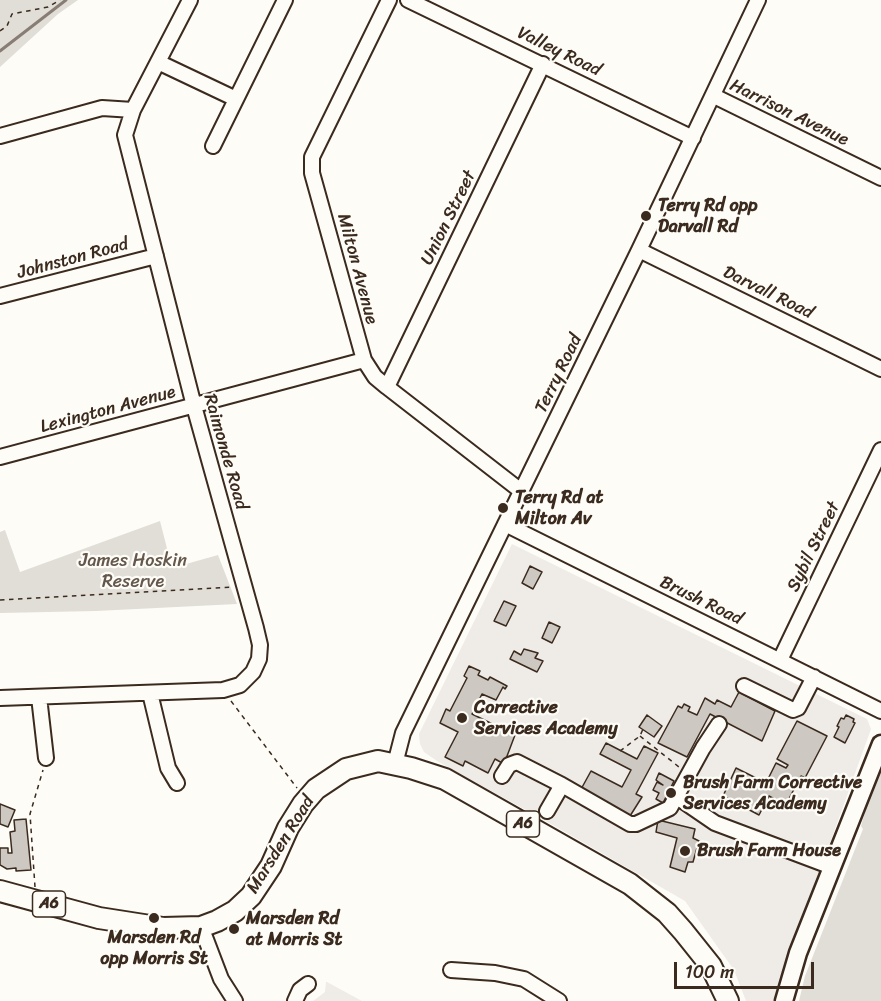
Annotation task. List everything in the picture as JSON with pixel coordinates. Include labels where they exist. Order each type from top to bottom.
[{"type":"highway","name":"Marsden Road","points":[[0,891],[98,918],[163,928],[201,927],[218,921],[235,911],[257,888],[271,866],[288,828],[303,804],[316,789],[330,778],[352,767],[378,761],[426,772],[445,779],[646,896],[667,913],[698,949],[711,966],[728,1001]]},
{"type":"highway","name":"Marsden Road","points":[[98,918],[136,934],[175,940],[205,937],[220,932],[258,904],[279,874],[301,826],[320,801],[346,782],[394,764]]},
{"type":"main road","points":[[784,1001],[798,953],[881,744]]},
{"type":"street","name":"Raimonde Road","points":[[0,698],[223,690],[240,685],[253,672],[259,659],[260,645],[194,406],[125,135],[133,110],[190,0]]},
{"type":"street","points":[[213,146],[285,0]]},
{"type":"street","name":"Milton Avenue","points":[[389,0],[312,158],[312,173],[364,360],[375,376],[387,387],[521,491]]},
{"type":"street","name":"Valley Road","points":[[408,0],[693,138]]},
{"type":"street","name":"Terry Road","points":[[394,764],[403,733],[714,96],[756,1]]},
{"type":"street","points":[[158,62],[236,99]]},
{"type":"street","name":"Union Street","points":[[387,387],[543,64]]},
{"type":"street","name":"Harrison Avenue","points":[[714,96],[881,178]]},
{"type":"street","points":[[0,136],[102,108],[133,110]]},
{"type":"street","name":"Darvall Road","points":[[639,250],[881,369]]},
{"type":"street","name":"Johnston Road","points":[[0,296],[156,256]]},
{"type":"street","name":"Lexington Avenue","points":[[0,457],[364,360]]},
{"type":"street","name":"Sybil Street","points":[[780,660],[881,450]]},
{"type":"street","name":"Brush Road","points":[[505,524],[881,711]]},
{"type":"street","points":[[744,686],[793,710],[798,708],[814,677]]},
{"type":"street","points":[[150,693],[168,768],[177,783]]},
{"type":"street","points":[[39,697],[46,758]]},
{"type":"street","points":[[502,776],[509,765],[517,762],[630,824],[636,825],[670,808],[719,724]]},
{"type":"street","points":[[547,811],[562,785]]},
{"type":"street","points":[[677,797],[715,823],[832,867]]},
{"type":"street","points":[[205,937],[221,979],[235,1001]]},
{"type":"street","points":[[450,970],[495,973],[524,979],[559,1001]]},
{"type":"street","points":[[295,1001],[300,990],[308,984]]},
{"type":"path","points":[[0,31],[8,26],[12,14],[36,10],[60,0]]},
{"type":"path","points":[[0,600],[244,586]]},
{"type":"path","points":[[223,690],[301,792]]},
{"type":"path","points":[[620,751],[640,736],[643,729]]},
{"type":"path","points":[[640,736],[688,775]]},
{"type":"path","points":[[35,888],[30,814],[46,758]]},
{"type":"shaded area","name":"Brush Farm Corrective Services Academy","points":[[512,544],[867,719],[871,729],[773,1001],[746,1001],[734,970],[685,901],[424,752],[419,734]]},
{"type":"shaded area","points":[[326,982],[362,1001],[313,1001],[325,992]]},
{"type":"green space","points":[[0,0],[78,0],[58,14],[0,67]]},
{"type":"green space","name":"James Hoskin Reserve","points":[[160,521],[172,568],[218,555],[237,604],[0,613],[0,532],[5,530],[20,572]]},
{"type":"green space","points":[[881,757],[881,1001],[799,1001],[805,976],[863,829],[861,826]]},
{"type":"building","points":[[530,566],[542,572],[533,589],[522,583]]},
{"type":"building","points":[[504,601],[516,606],[506,626],[494,621]]},
{"type":"building","points":[[549,622],[560,627],[552,643],[542,638]]},
{"type":"building","points":[[524,649],[538,653],[535,658],[543,661],[537,672],[510,659],[514,651],[521,655]]},
{"type":"building","name":"Corrective Services Academy","points":[[469,666],[480,671],[478,675],[488,680],[490,677],[507,686],[505,689],[503,687],[496,700],[482,694],[472,714],[515,735],[504,764],[495,759],[488,773],[465,761],[463,766],[445,757],[458,732],[440,723],[446,709],[450,711],[467,678],[464,676]]},
{"type":"building","points":[[739,692],[775,711],[762,741],[710,714],[687,757],[658,743],[678,706],[682,708],[684,704],[690,707],[688,711],[697,715],[705,698],[715,704],[717,700],[731,707]]},
{"type":"building","points":[[647,715],[662,726],[654,737],[639,727]]},
{"type":"building","points":[[846,715],[854,719],[855,723],[845,743],[834,737],[841,718],[844,719]]},
{"type":"building","points":[[797,721],[827,736],[805,778],[801,776],[783,810],[773,805],[776,800],[769,796],[759,815],[723,796],[736,768],[766,783],[776,763],[786,768],[788,765],[777,759]]},
{"type":"building","points":[[606,743],[637,759],[644,746],[658,753],[636,794],[642,797],[630,816],[580,791],[591,771],[622,787],[631,770],[600,754]]},
{"type":"building","points":[[659,773],[674,781],[663,803],[656,799],[659,793],[653,790],[657,782],[663,785],[656,780]]},
{"type":"building","points":[[0,804],[15,810],[8,827],[0,824]]},
{"type":"building","points":[[26,819],[31,870],[7,869],[0,865],[0,848],[8,848],[8,853],[12,853],[10,832],[15,831],[14,820]]},
{"type":"building","name":"Brush Farm House","points":[[658,820],[695,829],[693,838],[699,841],[693,862],[688,862],[685,872],[670,867],[677,838],[656,832]]},
{"type":"waterway","points":[[0,51],[66,0]]},
{"type":"place","name":"Terry Rd opp Darvall Rd","points":[[646,216]]},
{"type":"place","name":"Terry Rd at Milton Av","points":[[503,508]]},
{"type":"place","name":"Corrective Services Academy","points":[[462,718]]},
{"type":"place","name":"Brush Farm Corrective Services Academy","points":[[671,793]]},
{"type":"place","name":"Brush Farm House","points":[[685,851]]},
{"type":"place","name":"Marsden Rd opp Morris St","points":[[154,918]]},
{"type":"place","name":"Marsden Rd at Morris St","points":[[234,929]]}]
